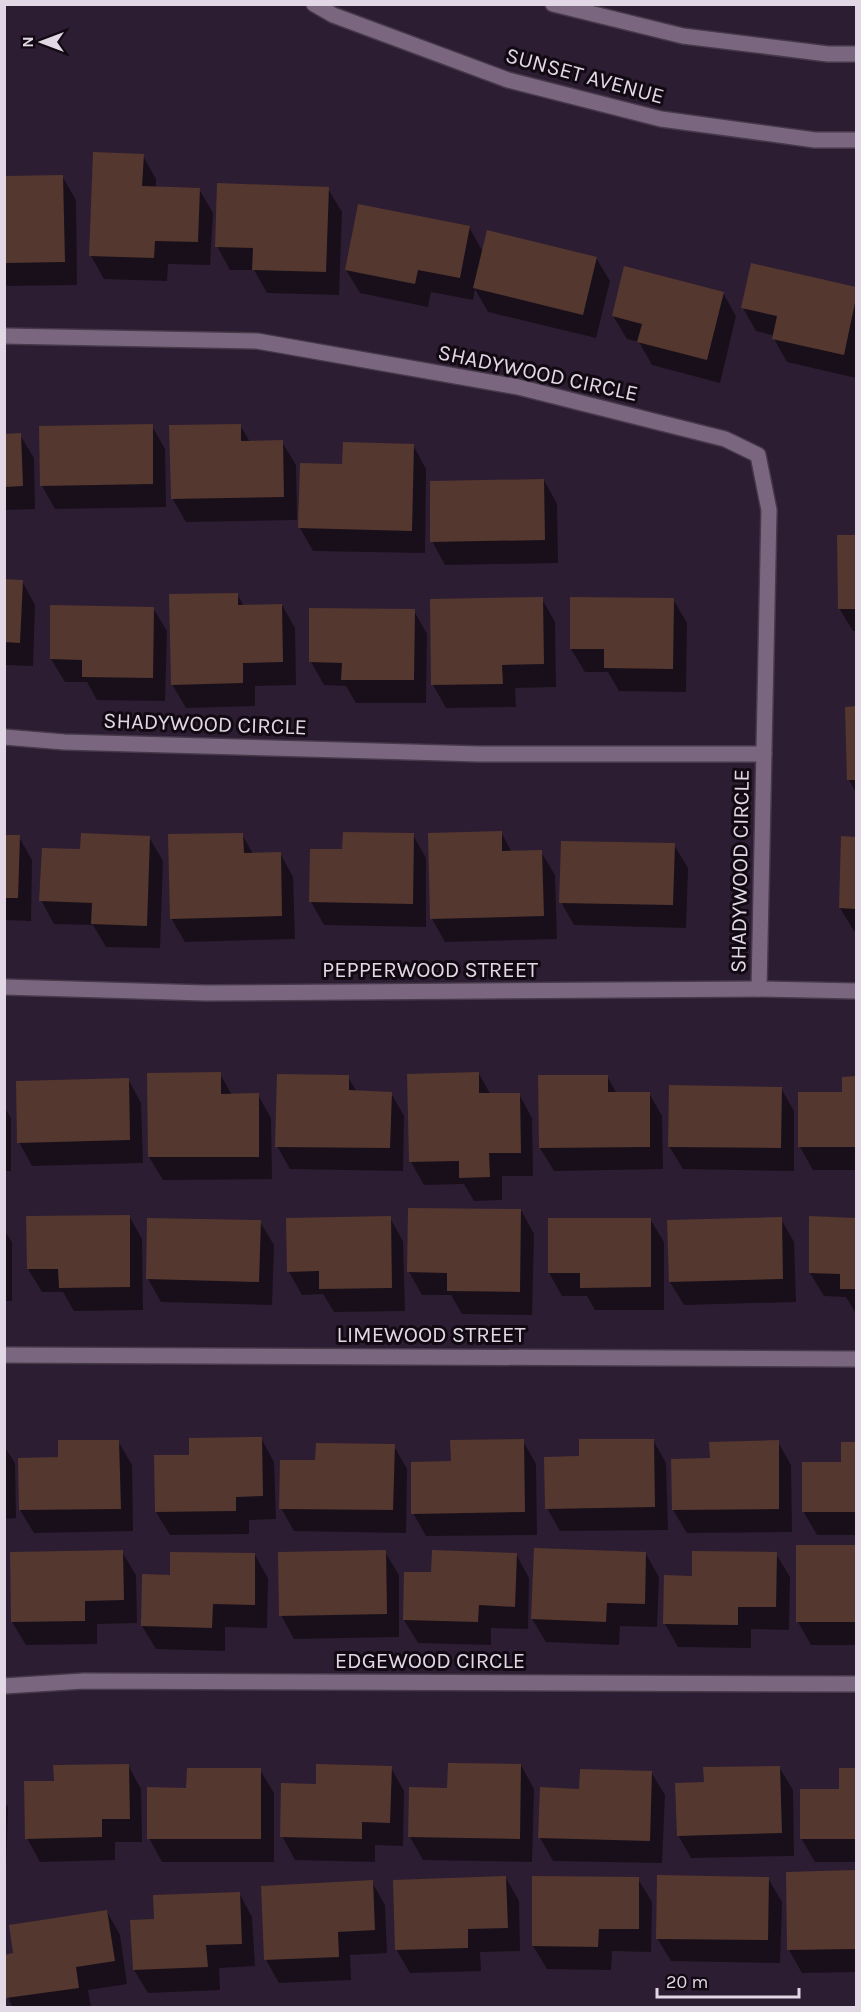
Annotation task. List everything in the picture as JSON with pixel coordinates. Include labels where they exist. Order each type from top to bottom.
[{"type":"street","name":"SUNSET AVENUE","points":[[314,4],[333,15],[508,80],[661,119],[815,141],[856,141]]},
{"type":"street","points":[[553,4],[683,36],[828,54],[856,54]]},
{"type":"street","name":"SHADYWOOD CIRCLE","points":[[4,336],[257,341],[518,387],[725,440],[758,455],[769,510],[759,989]]},
{"type":"street","name":"SHADYWOOD CIRCLE","points":[[4,737],[76,742],[479,754],[764,754]]},
{"type":"street","name":"PEPPERWOOD STREET","points":[[4,987],[205,993],[759,989],[856,991]]},
{"type":"street","name":"LIMEWOOD STREET","points":[[4,1355],[856,1359]]},
{"type":"street","name":"EDGEWOOD CIRCLE","points":[[4,1686],[84,1681],[856,1684]]},
{"type":"building","points":[[93,152],[144,154],[142,186],[200,188],[198,242],[155,241],[154,258],[89,256]]},
{"type":"building","points":[[63,175],[65,262],[5,263],[5,176]]},
{"type":"building","points":[[217,183],[329,187],[326,272],[252,270],[253,248],[215,247]]},
{"type":"building","points":[[358,204],[470,226],[460,278],[418,270],[415,284],[345,270]]},
{"type":"building","points":[[487,230],[597,257],[583,315],[473,288]]},
{"type":"building","points":[[751,263],[856,287],[856,298],[844,355],[772,339],[777,316],[741,308]]},
{"type":"building","points":[[624,266],[724,292],[707,360],[637,342],[642,324],[612,316]]},
{"type":"building","points":[[153,424],[153,484],[40,486],[39,426]]},
{"type":"building","points":[[241,424],[241,441],[283,440],[284,497],[171,499],[169,425]]},
{"type":"building","points":[[21,433],[23,486],[4,487],[4,434]]},
{"type":"building","points":[[343,442],[414,444],[412,531],[298,528],[300,463],[342,464]]},
{"type":"building","points":[[544,479],[545,540],[430,542],[430,481]]},
{"type":"building","points":[[837,535],[856,535],[856,609],[838,609]]},
{"type":"building","points":[[4,579],[23,580],[20,643],[4,642]]},
{"type":"building","points":[[238,593],[238,605],[282,604],[283,662],[243,663],[243,683],[171,685],[169,594]]},
{"type":"building","points":[[543,597],[544,664],[502,665],[503,684],[431,685],[430,599]]},
{"type":"building","points":[[570,597],[674,598],[673,669],[604,668],[604,649],[570,649]]},
{"type":"building","points":[[50,605],[154,607],[153,678],[82,677],[82,660],[50,659]]},
{"type":"building","points":[[309,608],[415,609],[414,680],[341,680],[342,663],[309,662]]},
{"type":"building","points":[[856,706],[856,780],[847,780],[845,707]]},
{"type":"building","points":[[502,831],[502,851],[542,850],[544,916],[430,919],[428,833]]},
{"type":"building","points":[[343,832],[414,833],[413,904],[309,902],[310,849],[342,849]]},
{"type":"building","points":[[81,833],[150,836],[147,926],[91,924],[92,903],[39,901],[42,848],[80,849]]},
{"type":"building","points":[[243,833],[244,853],[281,852],[282,916],[170,919],[168,834]]},
{"type":"building","points":[[4,835],[20,835],[18,898],[4,898]]},
{"type":"building","points":[[841,836],[856,837],[856,909],[839,908]]},
{"type":"building","points":[[561,841],[675,843],[673,905],[559,903]]},
{"type":"building","points":[[221,1072],[221,1094],[259,1093],[259,1157],[148,1157],[147,1073]]},
{"type":"building","points":[[479,1072],[479,1093],[520,1093],[521,1153],[489,1153],[490,1177],[459,1178],[459,1161],[409,1162],[407,1074]]},
{"type":"building","points":[[277,1074],[349,1075],[349,1090],[392,1092],[390,1148],[275,1147]]},
{"type":"building","points":[[538,1075],[608,1075],[608,1092],[650,1092],[650,1147],[539,1148]]},
{"type":"building","points":[[856,1076],[856,1147],[798,1147],[798,1092],[842,1092],[842,1077]]},
{"type":"building","points":[[129,1078],[130,1140],[17,1143],[16,1081]]},
{"type":"building","points":[[669,1085],[782,1087],[781,1148],[668,1147]]},
{"type":"building","points":[[408,1208],[521,1209],[520,1292],[447,1291],[447,1273],[407,1272]]},
{"type":"building","points":[[130,1215],[130,1287],[59,1288],[58,1269],[27,1269],[26,1216]]},
{"type":"building","points":[[391,1216],[392,1288],[319,1289],[319,1271],[287,1272],[286,1218]]},
{"type":"building","points":[[809,1216],[856,1218],[856,1289],[840,1289],[840,1274],[809,1273]]},
{"type":"building","points":[[782,1217],[783,1279],[669,1282],[667,1220]]},
{"type":"building","points":[[147,1218],[261,1220],[259,1282],[146,1279]]},
{"type":"building","points":[[548,1218],[651,1218],[651,1287],[580,1288],[580,1273],[548,1273]]},
{"type":"building","points":[[262,1437],[263,1496],[236,1497],[236,1511],[155,1512],[154,1455],[189,1455],[189,1438]]},
{"type":"building","points":[[524,1439],[525,1512],[411,1514],[411,1462],[451,1461],[450,1440]]},
{"type":"building","points":[[579,1439],[654,1439],[655,1507],[545,1509],[544,1457],[579,1456]]},
{"type":"building","points":[[58,1440],[119,1440],[121,1509],[19,1510],[18,1458],[58,1457]]},
{"type":"building","points":[[779,1440],[779,1509],[672,1510],[671,1459],[710,1458],[709,1442]]},
{"type":"building","points":[[841,1442],[856,1442],[856,1512],[802,1512],[802,1462],[841,1462]]},
{"type":"building","points":[[316,1443],[395,1444],[393,1510],[279,1509],[280,1460],[315,1460]]},
{"type":"building","points":[[796,1545],[856,1545],[856,1622],[796,1622]]},
{"type":"building","points":[[534,1548],[646,1552],[645,1604],[607,1603],[606,1622],[531,1619]]},
{"type":"building","points":[[123,1550],[124,1600],[85,1601],[85,1621],[11,1622],[10,1552]]},
{"type":"building","points":[[386,1550],[387,1614],[279,1616],[278,1552]]},
{"type":"building","points":[[432,1550],[517,1553],[515,1607],[479,1605],[478,1622],[403,1620],[404,1572],[431,1572]]},
{"type":"building","points":[[692,1551],[777,1552],[776,1607],[738,1607],[738,1625],[663,1624],[664,1575],[692,1576]]},
{"type":"building","points":[[170,1552],[255,1553],[255,1605],[213,1604],[212,1628],[141,1626],[142,1574],[170,1575]]},
{"type":"building","points":[[448,1763],[521,1764],[520,1839],[408,1837],[409,1787],[447,1788]]},
{"type":"building","points":[[129,1764],[130,1819],[102,1819],[102,1837],[25,1839],[24,1781],[54,1781],[53,1765]]},
{"type":"building","points":[[316,1764],[392,1766],[390,1823],[362,1822],[362,1839],[280,1837],[281,1783],[316,1784]]},
{"type":"building","points":[[780,1766],[782,1833],[677,1836],[675,1783],[704,1782],[703,1767]]},
{"type":"building","points":[[187,1768],[261,1768],[261,1839],[147,1839],[147,1787],[186,1788]]},
{"type":"building","points":[[839,1768],[856,1768],[856,1839],[800,1839],[800,1789],[839,1789]]},
{"type":"building","points":[[580,1769],[652,1771],[650,1841],[538,1838],[540,1787],[579,1789]]},
{"type":"building","points":[[856,1870],[856,1949],[787,1950],[786,1872]]},
{"type":"building","points":[[657,1875],[769,1877],[768,1940],[656,1939]]},
{"type":"building","points":[[506,1876],[508,1928],[468,1929],[468,1948],[395,1950],[393,1880]]},
{"type":"building","points":[[532,1876],[639,1877],[639,1929],[599,1929],[598,1947],[532,1946]]},
{"type":"building","points":[[373,1880],[375,1930],[338,1932],[339,1957],[264,1960],[261,1886]]},
{"type":"building","points":[[240,1892],[242,1944],[206,1945],[208,1967],[133,1970],[130,1920],[154,1919],[153,1895]]},
{"type":"building","points":[[107,1910],[115,1961],[76,1967],[79,1988],[6,1998],[4,1955],[13,1953],[9,1925]]}]
